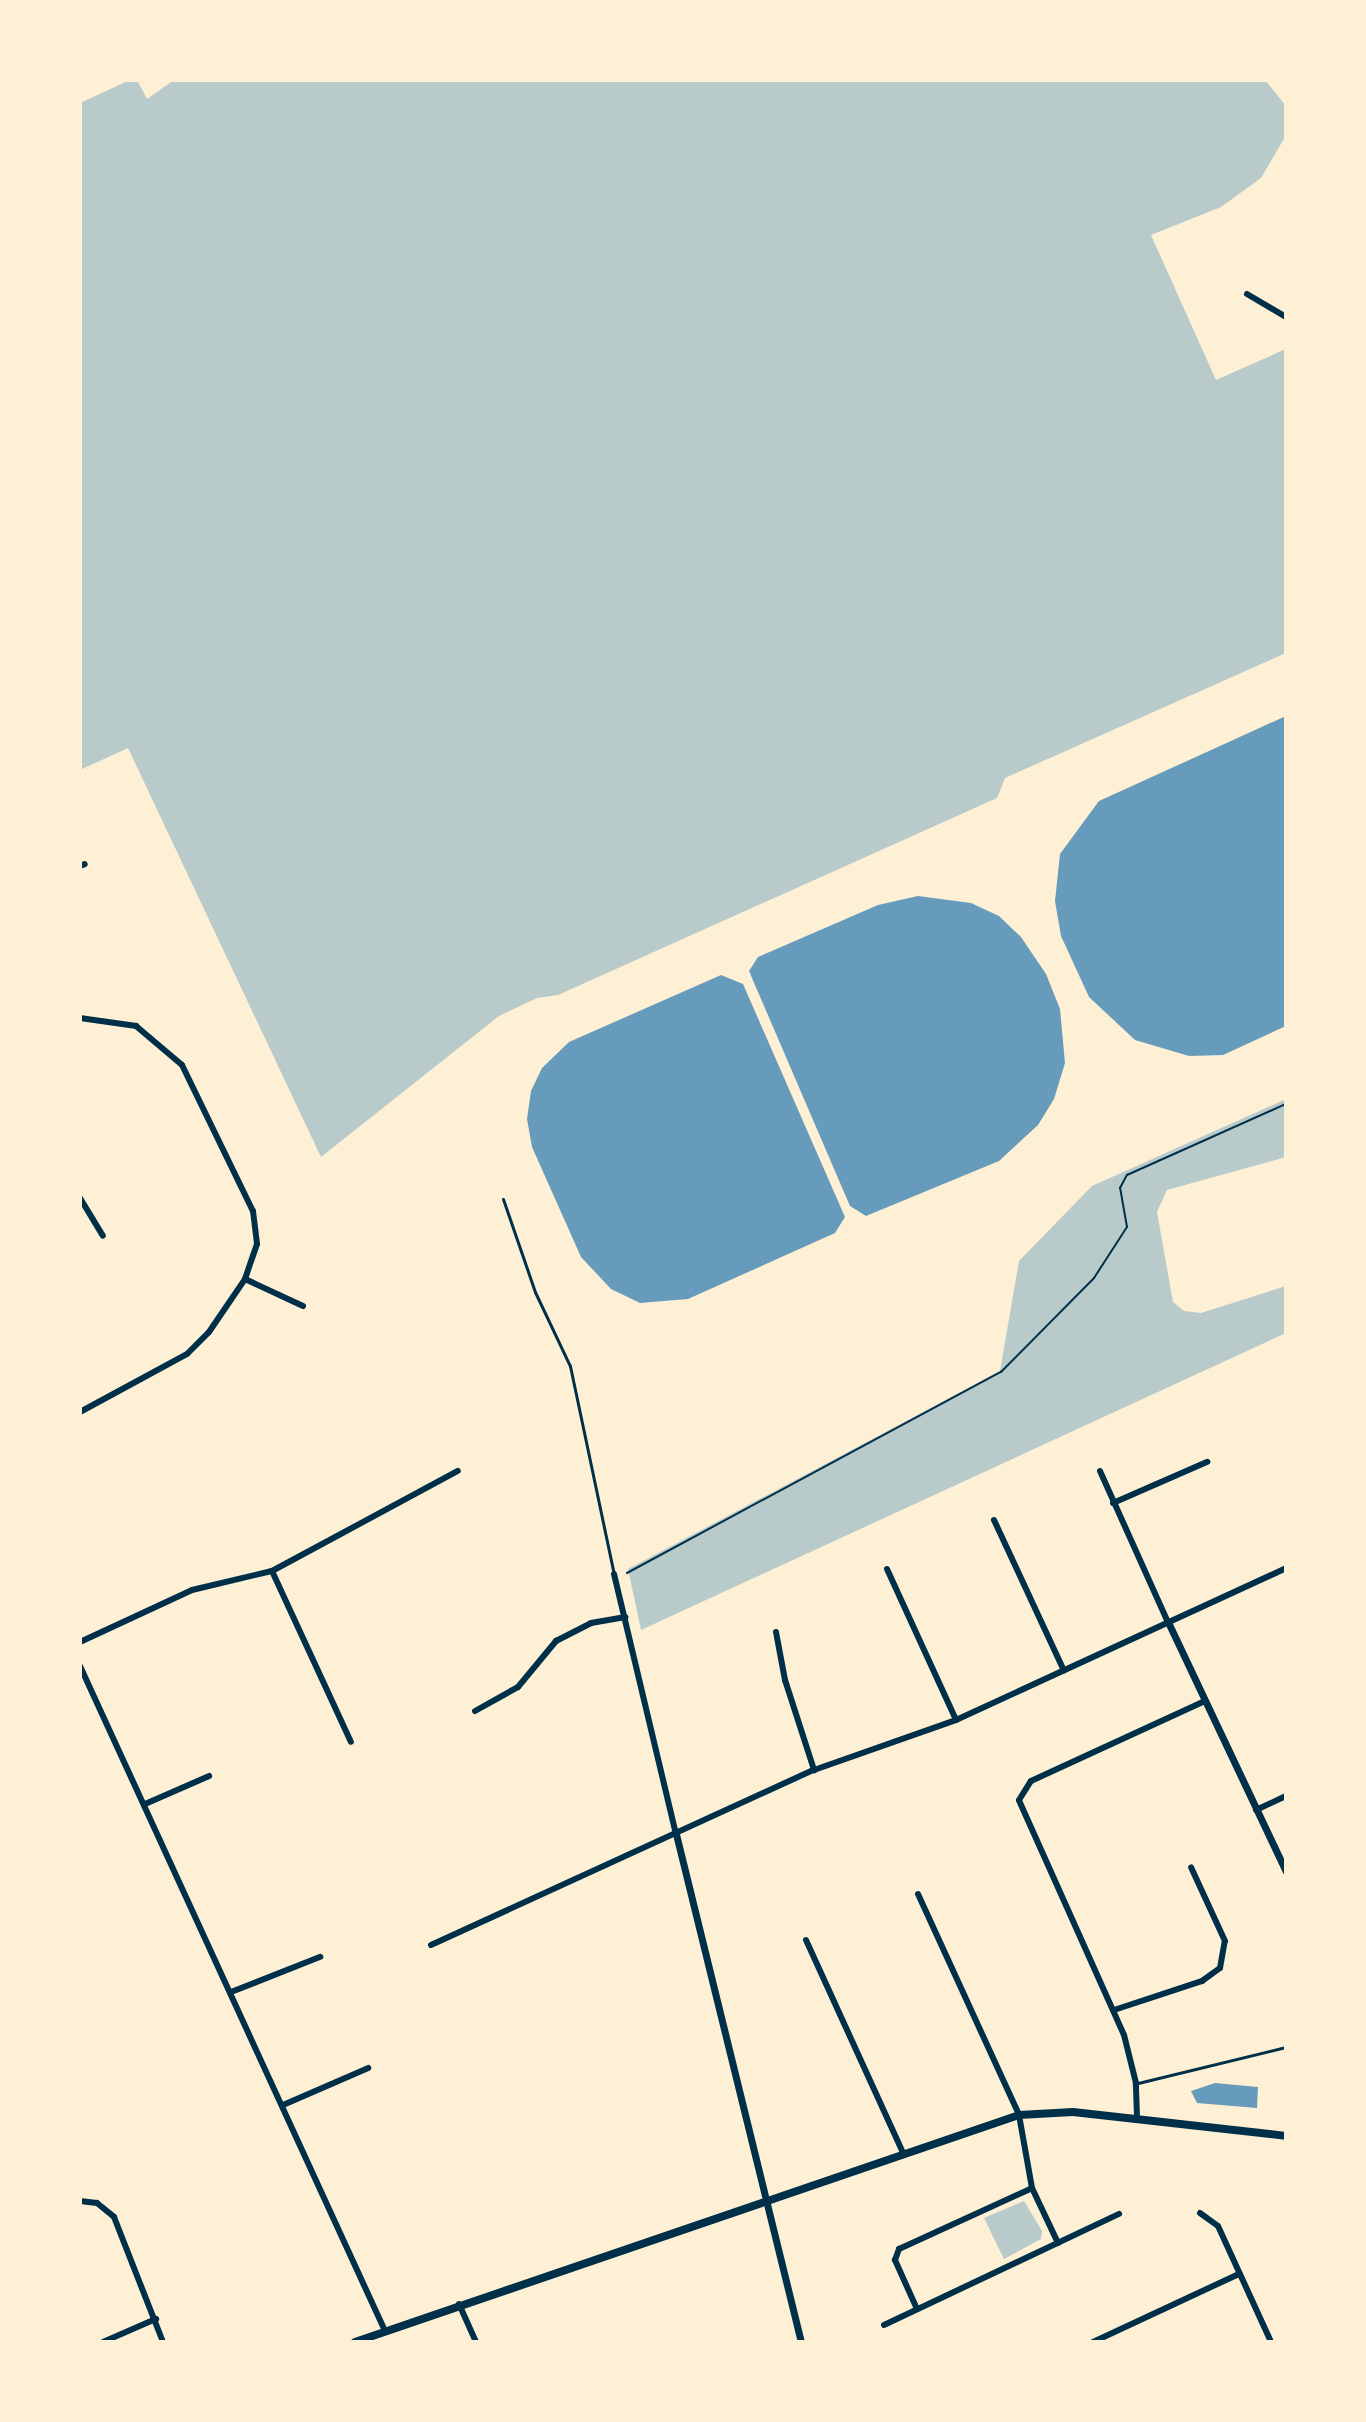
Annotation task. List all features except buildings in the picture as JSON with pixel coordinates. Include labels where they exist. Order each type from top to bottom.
[{"type":"main road","points":[[355,2342],[902,2151],[1019,2115],[1073,2112],[1137,2117],[1286,2136]]},
{"type":"street","points":[[1247,294],[1286,317]]},
{"type":"street","points":[[80,1018],[136,1026],[182,1065],[253,1211],[257,1244],[245,1279],[218,1321],[187,1354],[80,1412]]},
{"type":"street","points":[[80,1198],[103,1236]]},
{"type":"street","points":[[245,1279],[303,1306]]},
{"type":"street","points":[[1113,1503],[1207,1462]]},
{"type":"street","points":[[80,1642],[192,1590],[272,1571],[458,1471]]},
{"type":"street","points":[[1100,1471],[1286,1872]]},
{"type":"street","points":[[994,1520],[1064,1671]]},
{"type":"street","points":[[431,1945],[814,1770],[956,1720],[1286,1568]]},
{"type":"street","points":[[887,1569],[956,1720]]},
{"type":"street","points":[[272,1571],[351,1742]]},
{"type":"street","points":[[614,1574],[705,1967],[769,2199],[801,2342]]},
{"type":"street","points":[[475,1711],[518,1687],[556,1641],[591,1623],[625,1617]]},
{"type":"street","points":[[776,1632],[788,1692],[814,1770]]},
{"type":"street","points":[[80,1666],[385,2331]]},
{"type":"street","points":[[1137,2117],[1136,2083],[1114,2010],[1019,1807],[1022,1793],[1031,1781],[1205,1701]]},
{"type":"street","points":[[145,1804],[209,1776]]},
{"type":"street","points":[[1256,1810],[1286,1796]]},
{"type":"street","points":[[1114,2010],[1210,1977],[1224,1960],[1223,1935],[1191,1867]]},
{"type":"street","points":[[918,1894],[1019,2115],[1032,2188],[1058,2243]]},
{"type":"street","points":[[806,1940],[902,2151]]},
{"type":"street","points":[[231,1992],[320,1957]]},
{"type":"street","points":[[283,2105],[368,2068]]},
{"type":"street","points":[[917,2309],[895,2254],[1032,2188]]},
{"type":"street","points":[[80,2201],[97,2203],[114,2217],[163,2342]]},
{"type":"street","points":[[1200,2213],[1218,2226],[1271,2342]]},
{"type":"street","points":[[884,2325],[1119,2214]]},
{"type":"street","points":[[1093,2342],[1239,2274]]},
{"type":"street","points":[[459,2304],[476,2342]]},
{"type":"street","points":[[103,2342],[156,2319]]},
{"type":"lane","points":[[503,1199],[535,1292],[570,1366],[614,1574]]},
{"type":"lane","points":[[1136,2083],[1286,2047]]},
{"type":"path","points":[[627,1573],[1001,1372],[1094,1278],[1127,1227],[1120,1188],[1127,1175],[1286,1104]]},
{"type":"shaded area","points":[[130,80],[137,80],[147,99],[174,80],[1265,80],[1286,106],[1286,121],[1285,137],[1261,178],[1221,207],[1151,235],[1216,380],[1286,349],[1286,653],[1005,778],[997,798],[558,995],[537,998],[499,1016],[321,1157],[128,748],[80,770],[80,103]]},
{"type":"shaded area","points":[[1286,1099],[1286,1157],[1167,1190],[1157,1212],[1173,1302],[1184,1311],[1201,1313],[1286,1286],[1286,1333],[641,1630],[628,1569],[1000,1371],[1019,1261],[1092,1186]]},
{"type":"shaded area","points":[[1024,2201],[1042,2231],[1041,2239],[1004,2259],[984,2218]]},
{"type":"water","points":[[1286,716],[1286,1026],[1223,1055],[1189,1056],[1135,1040],[1089,997],[1061,936],[1055,901],[1060,854],[1099,801]]},
{"type":"water","points":[[918,896],[971,903],[999,916],[1021,937],[1046,974],[1060,1009],[1065,1063],[1054,1099],[1038,1125],[999,1161],[866,1216],[850,1206],[749,971],[758,957],[878,905]]},
{"type":"water","points":[[721,975],[743,984],[845,1217],[835,1233],[688,1299],[640,1303],[611,1289],[581,1257],[532,1147],[527,1119],[531,1091],[542,1068],[569,1042]]},
{"type":"water","points":[[1215,2083],[1258,2087],[1257,2108],[1197,2103],[1191,2091]]}]
